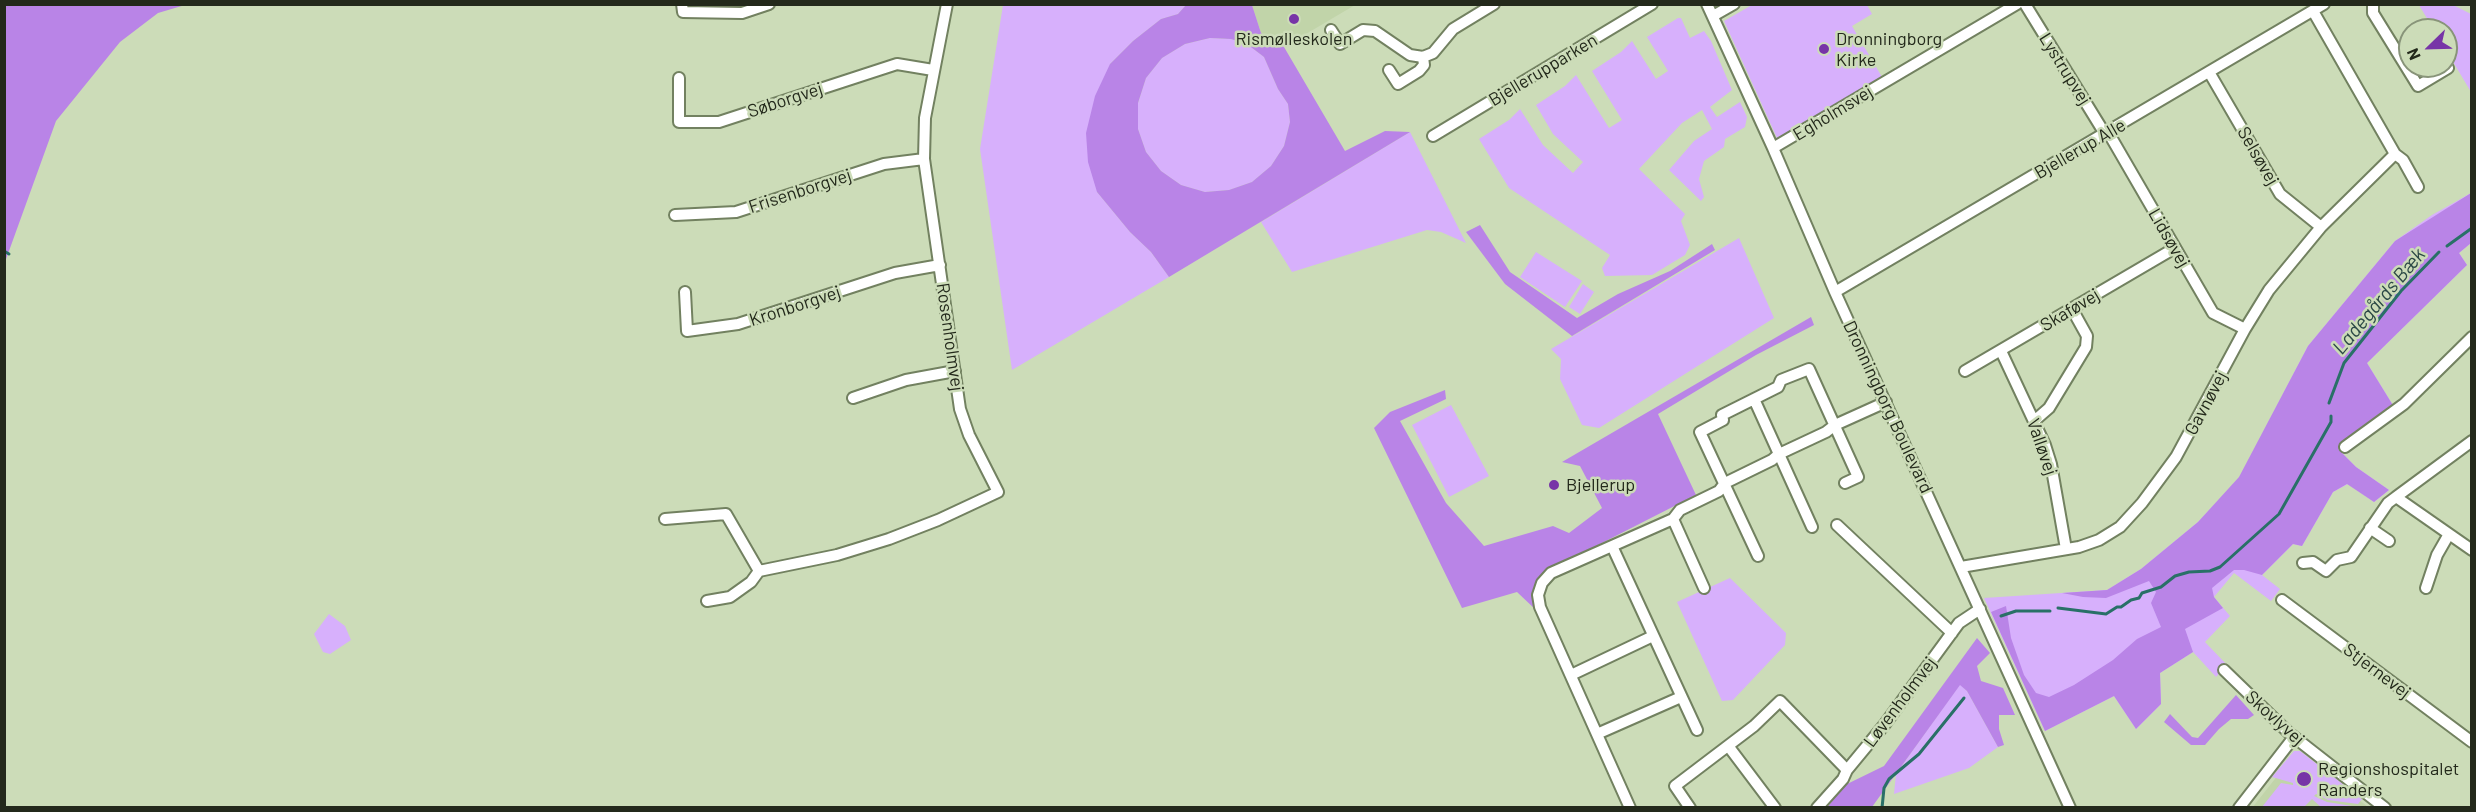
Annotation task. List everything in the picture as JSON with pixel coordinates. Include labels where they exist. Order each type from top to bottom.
[{"type":"street","points":[[682,4],[682,12],[742,13],[769,4]]},
{"type":"street","name":"Rosenholmvej","points":[[759,571],[837,555],[889,539],[938,520],[998,492],[969,435],[960,409],[924,159],[925,118],[946,4]]},
{"type":"street","points":[[1331,30],[1340,44],[1363,30],[1375,31],[1410,55],[1423,57],[1433,53],[1453,29],[1494,4]]},
{"type":"street","name":"Bjellerupparken","points":[[1433,136],[1653,4]]},
{"type":"street","name":"Dronningborg Boulevard","points":[[1707,4],[1773,148],[1835,292],[2070,807]]},
{"type":"street","points":[[1713,16],[1734,4]]},
{"type":"street","name":"Egholmsvej","points":[[1773,148],[2017,4]]},
{"type":"street","name":"Lystrupvej","points":[[2025,4],[2107,133]]},
{"type":"street","name":"Bjellerup Alle","points":[[1835,292],[2324,4]]},
{"type":"street","points":[[2373,4],[2373,14],[2398,54]]},
{"type":"street","points":[[2313,11],[2395,154],[2403,160],[2418,187]]},
{"type":"street","points":[[1389,70],[1398,84],[1419,71],[1424,65],[1423,57]]},
{"type":"street","name":"Søborgvej","points":[[679,78],[679,122],[719,122],[897,64],[933,70]]},
{"type":"street","name":"Selsøvej","points":[[2209,72],[2280,194],[2321,227]]},
{"type":"street","points":[[2413,78],[2418,86],[2431,78]]},
{"type":"street","name":"Lidsøvej","points":[[2107,133],[2214,313],[2245,329]]},
{"type":"street","name":"Gavnøvej","points":[[1961,567],[2066,549],[2099,540],[2111,533],[2142,503],[2176,457],[2245,329],[2269,290],[2321,227],[2395,154]]},
{"type":"street","name":"Frisenborgvej","points":[[675,215],[735,212],[884,164],[924,159]]},
{"type":"street","name":"Skaføvej","points":[[1965,371],[2175,248]]},
{"type":"street","name":"Kronborgvej","points":[[685,292],[687,332],[738,324],[895,273],[940,265]]},
{"type":"street","points":[[2034,421],[2049,408],[2086,347],[2087,336],[2072,309]]},
{"type":"street","points":[[2345,447],[2404,404],[2472,337]]},
{"type":"street","name":"Valløvej","points":[[2001,351],[2034,421],[2051,465],[2066,549]]},
{"type":"street","points":[[1758,556],[1700,432],[1723,420],[1722,415],[1778,387],[1781,380],[1809,369],[1858,477],[1845,483]]},
{"type":"street","points":[[853,398],[906,380],[955,371]]},
{"type":"street","points":[[1754,399],[1812,527]]},
{"type":"street","points":[[1630,807],[1540,607],[1538,595],[1542,583],[1551,573],[1673,519],[1680,510],[1719,490],[1725,483],[1826,432],[1835,425],[1886,402]]},
{"type":"street","points":[[2303,563],[2313,562],[2326,571],[2337,560],[2351,557],[2388,503],[2472,441]]},
{"type":"street","points":[[2396,497],[2472,550]]},
{"type":"street","points":[[665,519],[726,514],[759,571],[751,582],[730,597],[707,601]]},
{"type":"street","points":[[1673,519],[1704,588]]},
{"type":"street","points":[[1837,525],[1952,633]]},
{"type":"street","points":[[2370,528],[2389,541]]},
{"type":"street","points":[[2426,588],[2437,555],[2449,534]]},
{"type":"street","points":[[1612,546],[1697,730]]},
{"type":"street","name":"Stjernevej","points":[[2282,600],[2472,742]]},
{"type":"street","name":"Løvenholmvej","points":[[1817,807],[1843,779],[1847,770],[1885,724],[1959,622],[1980,609]]},
{"type":"street","points":[[1571,675],[1653,636]]},
{"type":"street","name":"Skovlyvej","points":[[2224,670],[2294,737],[2385,807]]},
{"type":"street","points":[[1597,734],[1681,697]]},
{"type":"street","points":[[1690,807],[1675,786],[1729,747],[1780,701],[1847,770]]},
{"type":"street","points":[[2239,807],[2294,737]]},
{"type":"street","points":[[1729,747],[1775,807]]},
{"type":"shaded area","points":[[5,4],[185,5],[158,13],[120,42],[56,121],[5,262]]},
{"type":"shaded area","points":[[1003,5],[1186,5],[1178,14],[1161,19],[1133,41],[1110,64],[1097,192],[1130,232],[1151,252],[1169,277],[1012,370],[980,149]]},
{"type":"shaded area","points":[[1186,5],[1252,5],[1261,33],[1284,47],[1345,151],[1385,131],[1410,132],[1169,277],[1151,252],[1130,232],[1097,192],[1088,162],[1086,133],[1095,96],[1110,64],[1133,41],[1161,19],[1178,14]],"holes":[[[1210,38],[1231,39],[1247,44],[1264,57],[1278,89],[1288,104],[1290,122],[1284,146],[1271,166],[1252,182],[1229,190],[1205,192],[1181,185],[1161,171],[1146,152],[1138,129],[1138,103],[1146,78],[1162,58],[1185,44]]]},
{"type":"shaded area","name":"Rismølleskolen","points":[[1252,5],[1355,5],[1284,47],[1261,33]]},
{"type":"shaded area","points":[[1752,5],[1867,5],[1872,14],[1852,26],[1882,77],[1777,138],[1724,21]]},
{"type":"shaded area","points":[[2419,5],[2453,5],[2471,14],[2471,92],[2458,70],[2458,18],[2427,18]]},
{"type":"shaded area","points":[[1681,18],[1690,38],[1704,31],[1711,41],[1732,90],[1710,107],[1717,117],[1740,102],[1747,117],[1745,127],[1725,139],[1724,147],[1704,161],[1699,179],[1704,197],[1701,201],[1669,170],[1694,141],[1712,129],[1702,110],[1682,123],[1639,169],[1685,214],[1681,221],[1690,245],[1685,255],[1652,275],[1605,276],[1602,268],[1610,255],[1509,188],[1479,139],[1509,120],[1520,109],[1543,145],[1573,173],[1583,162],[1553,134],[1536,105],[1565,86],[1576,75],[1609,128],[1622,120],[1592,71],[1621,52],[1632,41],[1656,79],[1668,71],[1647,37]]},
{"type":"shaded area","points":[[1210,38],[1231,39],[1247,44],[1264,57],[1278,89],[1288,104],[1290,122],[1284,146],[1271,166],[1252,182],[1229,190],[1205,192],[1181,185],[1161,171],[1146,152],[1138,129],[1138,103],[1146,78],[1162,58],[1185,44]]},
{"type":"shaded area","points":[[1410,132],[1466,243],[1441,232],[1427,230],[1292,272],[1261,222]]},
{"type":"shaded area","points":[[2471,193],[2471,243],[2459,253],[2467,265],[2367,363],[2394,407],[2338,449],[2356,467],[2389,490],[2374,502],[2348,484],[2333,492],[2302,546],[2293,544],[2262,575],[2280,589],[2271,601],[2234,573],[2214,597],[2230,616],[2205,642],[2227,665],[2216,677],[2193,652],[2160,673],[2161,704],[2136,729],[2114,696],[2045,731],[1984,598],[2107,590],[2141,569],[2198,522],[2239,478],[2308,346],[2395,241],[2432,215]]},
{"type":"shaded area","points":[[2471,193],[2471,243],[2459,253],[2467,265],[2367,363],[2394,407],[2338,449],[2356,467],[2389,490],[2374,502],[2347,484],[2333,492],[2302,546],[2293,544],[2262,575],[2234,570],[2212,588],[2214,597],[2223,608],[2185,629],[2193,652],[2160,673],[2161,704],[2136,729],[2114,696],[2045,731],[1991,612],[2006,606],[2011,638],[2024,675],[2036,693],[2049,697],[2074,685],[2113,660],[2137,639],[2161,627],[2151,603],[2156,592],[2149,581],[2106,598],[2062,593],[2107,590],[2141,569],[2198,522],[2239,477],[2308,346],[2395,241]]},
{"type":"shaded area","points":[[1480,225],[1510,272],[1577,318],[1618,294],[1670,271],[1712,244],[1715,250],[1572,336],[1505,284],[1466,232]]},
{"type":"shaded area","points":[[1739,238],[1774,318],[1599,428],[1582,425],[1560,379],[1561,359],[1551,349]]},
{"type":"shaded area","points":[[1536,252],[1582,281],[1565,307],[1520,277]]},
{"type":"shaded area","points":[[1583,284],[1594,292],[1580,314],[1569,307]]},
{"type":"shaded area","points":[[1811,317],[1814,325],[1756,355],[1658,414],[1696,495],[1547,571],[1536,610],[1517,592],[1462,608],[1374,428],[1390,412],[1445,390],[1446,399],[1400,421],[1446,503],[1484,546],[1553,526],[1569,533],[1602,508],[1580,466],[1562,462]]},
{"type":"shaded area","points":[[1451,405],[1489,476],[1449,497],[1412,425]]},
{"type":"shaded area","points":[[1730,578],[1786,633],[1785,645],[1733,700],[1722,701],[1677,602]]},
{"type":"shaded area","points":[[329,614],[345,626],[351,640],[330,654],[323,652],[314,634]]},
{"type":"shaded area","points":[[1977,638],[1990,653],[1977,666],[1981,681],[2003,688],[2015,715],[1999,715],[1999,729],[2004,745],[1998,747],[1967,691],[1960,685],[1872,807],[1827,808],[1843,786],[1884,766]]},
{"type":"shaded area","points":[[1960,684],[1967,691],[1998,747],[1969,768],[1894,794],[1896,774]]},
{"type":"shaded area","points":[[2236,695],[2254,715],[2248,719],[2231,719],[2205,745],[2191,745],[2164,722],[2170,714],[2192,737],[2198,738]]},
{"type":"shaded area","name":"Regionshospitalet Randers","points":[[2294,751],[2300,751],[2362,799],[2358,804],[2328,800],[2316,794],[2314,796],[2327,802],[2352,806],[2321,807],[2312,799],[2304,807],[2262,807],[2281,783],[2293,785],[2293,783],[2272,777]]},
{"type":"shaded area","name":"Regionshospitalet Randers","points":[[2297,751],[2368,807],[2252,808]]},
{"type":"waterway","name":"Ladegårds Bæk","points":[[2447,246],[2472,228]]},
{"type":"waterway","points":[[4,251],[9,254]]},
{"type":"waterway","name":"Ladegårds Bæk","points":[[2329,403],[2344,363],[2401,291],[2439,252]]},
{"type":"waterway","name":"Ladegårds Bæk","points":[[2058,608],[2106,614],[2139,598],[2142,593],[2161,587],[2175,576],[2189,572],[2210,571],[2220,567],[2279,514],[2331,422],[2331,416]]},
{"type":"waterway","name":"Ladegårds Bæk","points":[[2001,616],[2016,611],[2050,611]]},
{"type":"waterway","name":"Ladegårds Bæk","points":[[1882,808],[1884,788],[1889,779],[1919,754],[1964,698]]},
{"type":"place","name":"Rismølleskolen","points":[[1294,19]]},
{"type":"place","name":"Dronningborg Kirke","points":[[1824,49]]},
{"type":"place","name":"Bjellerup","points":[[1554,485]]},
{"type":"place","name":"Regionshospitalet Randers","points":[[2304,779]]}]
